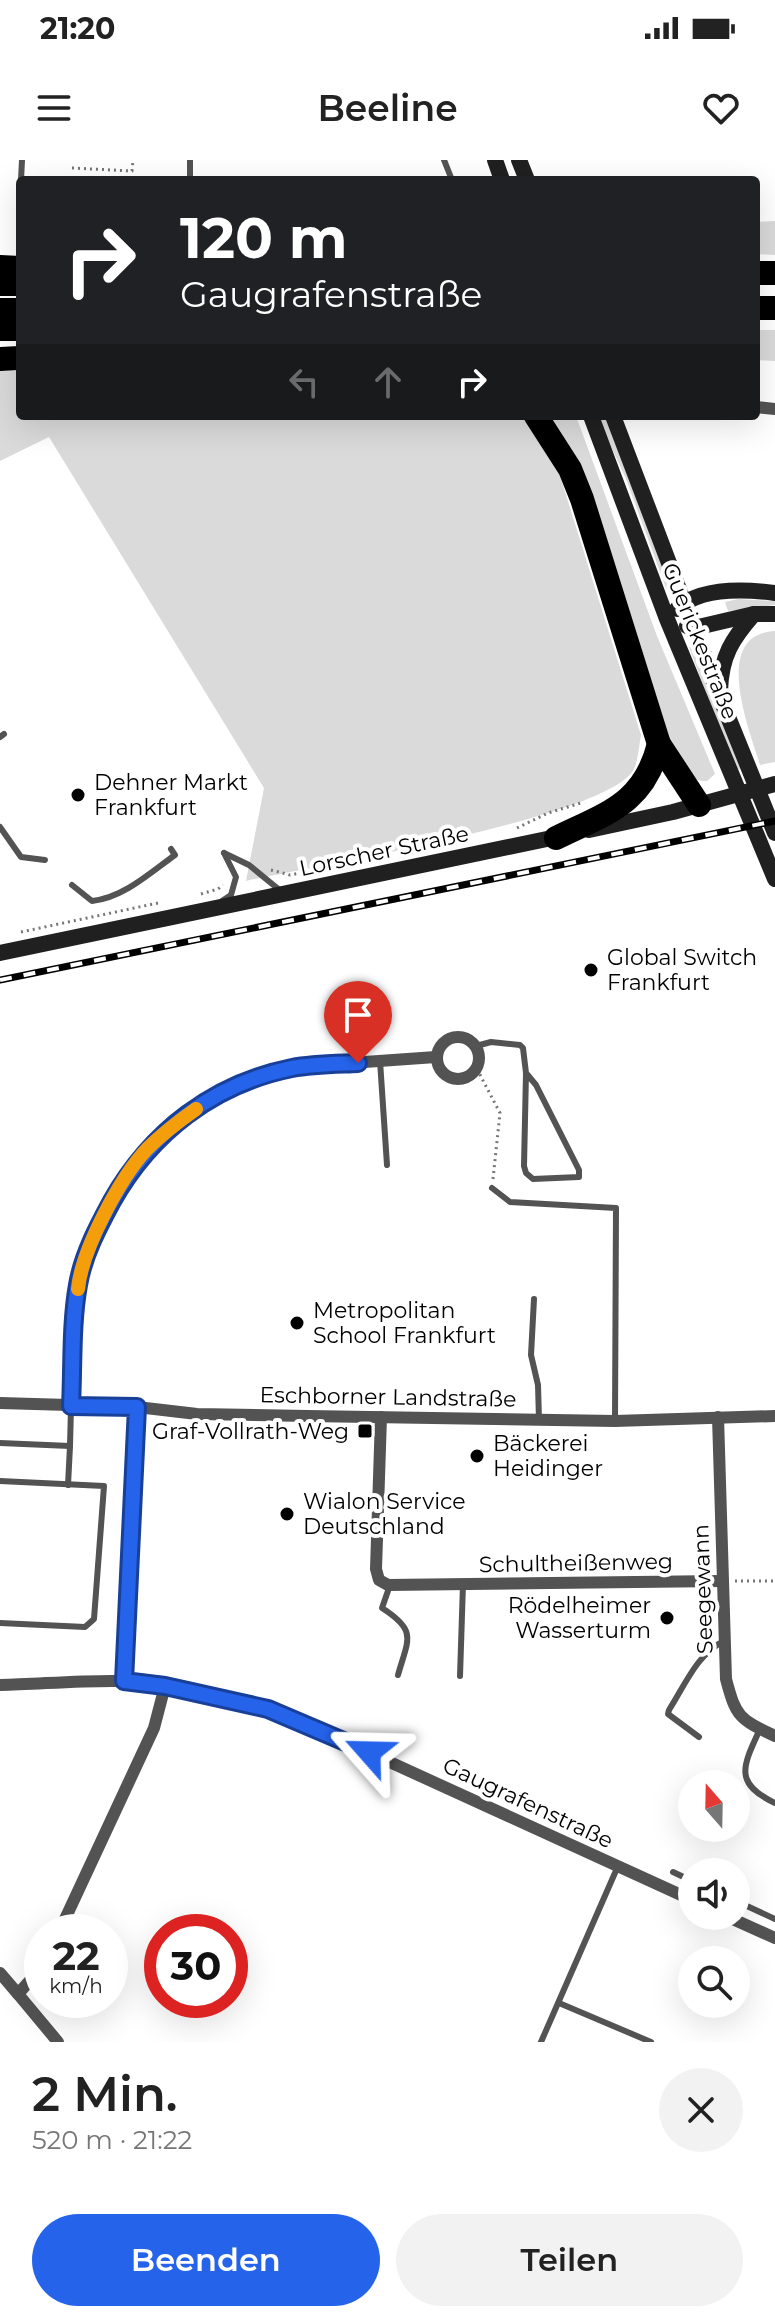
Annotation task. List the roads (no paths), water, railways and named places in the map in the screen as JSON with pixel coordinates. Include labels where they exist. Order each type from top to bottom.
[{"type":"highway","points":[[539,420],[570,469],[582,499],[659,744],[699,805]]},
{"type":"highway","points":[[556,838],[629,800],[654,766],[659,744]]},
{"type":"main road","name":"Guerickestraße","points":[[592,420],[667,619],[775,879]]},
{"type":"main road","name":"Guerickestraße","points":[[615,420],[775,833]]},
{"type":"main road","points":[[775,593],[754,590],[720,592],[684,602],[667,619],[694,628],[754,614],[775,614]]},
{"type":"main road","points":[[720,697],[720,673],[731,640],[754,614]]},
{"type":"main road","name":"Lorscher Straße","points":[[0,953],[556,838],[775,784]]},
{"type":"street","points":[[456,1036],[467,1038],[476,1046],[480,1059],[477,1069],[468,1077],[456,1080],[447,1077],[438,1067],[438,1048],[447,1039],[456,1036]]},
{"type":"street","points":[[71,1406],[78,1284],[95,1232],[146,1150],[179,1120],[239,1084],[293,1067],[436,1057]]},
{"type":"street","name":"Eschborner Landstraße","points":[[0,1403],[137,1407],[197,1414],[539,1420],[775,1416]]},
{"type":"street","points":[[124,1681],[137,1407]]},
{"type":"street","points":[[381,1417],[376,1569],[385,1582]]},
{"type":"street","name":"Seegewann","points":[[718,1417],[726,1679],[734,1709],[748,1724],[775,1736]]},
{"type":"street","name":"Schultheißenweg","points":[[385,1582],[721,1581]]},
{"type":"street","name":"Gaugrafenstraße","points":[[0,1685],[124,1681],[165,1686],[268,1709],[678,1894]]},
{"type":"street","points":[[67,1914],[154,1728],[165,1686]]},
{"type":"street","points":[[750,1927],[775,1938]]},
{"type":"street","points":[[0,1973],[58,2042]]},
{"type":"street","points":[[18,1994],[24,1987]]},
{"type":"lane","points":[[0,827],[21,857],[45,860]]},
{"type":"lane","points":[[72,885],[92,901],[107,900],[175,855],[171,849]]},
{"type":"lane","points":[[211,909],[231,895],[235,885],[235,873],[224,853],[249,865],[285,894]]},
{"type":"lane","points":[[476,1046],[491,1042],[523,1048],[526,1173],[533,1179],[579,1177],[579,1170],[536,1085],[526,1073]]},
{"type":"lane","points":[[380,1061],[387,1165]]},
{"type":"lane","points":[[492,1188],[510,1202],[616,1208],[615,1421]]},
{"type":"lane","points":[[534,1299],[531,1355],[538,1385],[539,1420]]},
{"type":"lane","points":[[68,1485],[71,1406]]},
{"type":"lane","points":[[0,1443],[70,1446]]},
{"type":"lane","points":[[0,1481],[104,1486],[94,1619],[85,1627],[0,1623]]},
{"type":"lane","points":[[385,1582],[382,1608],[403,1621],[407,1634],[408,1642],[398,1675]]},
{"type":"lane","points":[[460,1676],[463,1584]]},
{"type":"lane","points":[[699,1737],[668,1714],[669,1710],[702,1657],[724,1641]]},
{"type":"lane","points":[[760,1729],[745,1767],[746,1780],[754,1793],[775,1803]]},
{"type":"lane","points":[[541,2042],[618,1866]]},
{"type":"lane","points":[[673,1872],[678,1874]]},
{"type":"lane","points":[[750,1907],[775,1919]]},
{"type":"lane","points":[[559,2003],[651,2042]]},
{"type":"railway","points":[[0,980],[775,821]]},
{"type":"place","name":"Dehner Markt Frankfurt","points":[[78,795]]},
{"type":"place","name":"Global Switch Frankfurt","points":[[591,970]]},
{"type":"place","name":"Metropolitan School Frankfurt","points":[[297,1323]]},
{"type":"place","name":"Graf-Vollrath-Weg","points":[[365,1431]]},
{"type":"place","name":"Bäckerei Heidinger","points":[[477,1456]]},
{"type":"place","name":"Wialon Service Deutschland","points":[[287,1514]]},
{"type":"place","name":"Rödelheimer Wasserturm","points":[[667,1618]]}]
